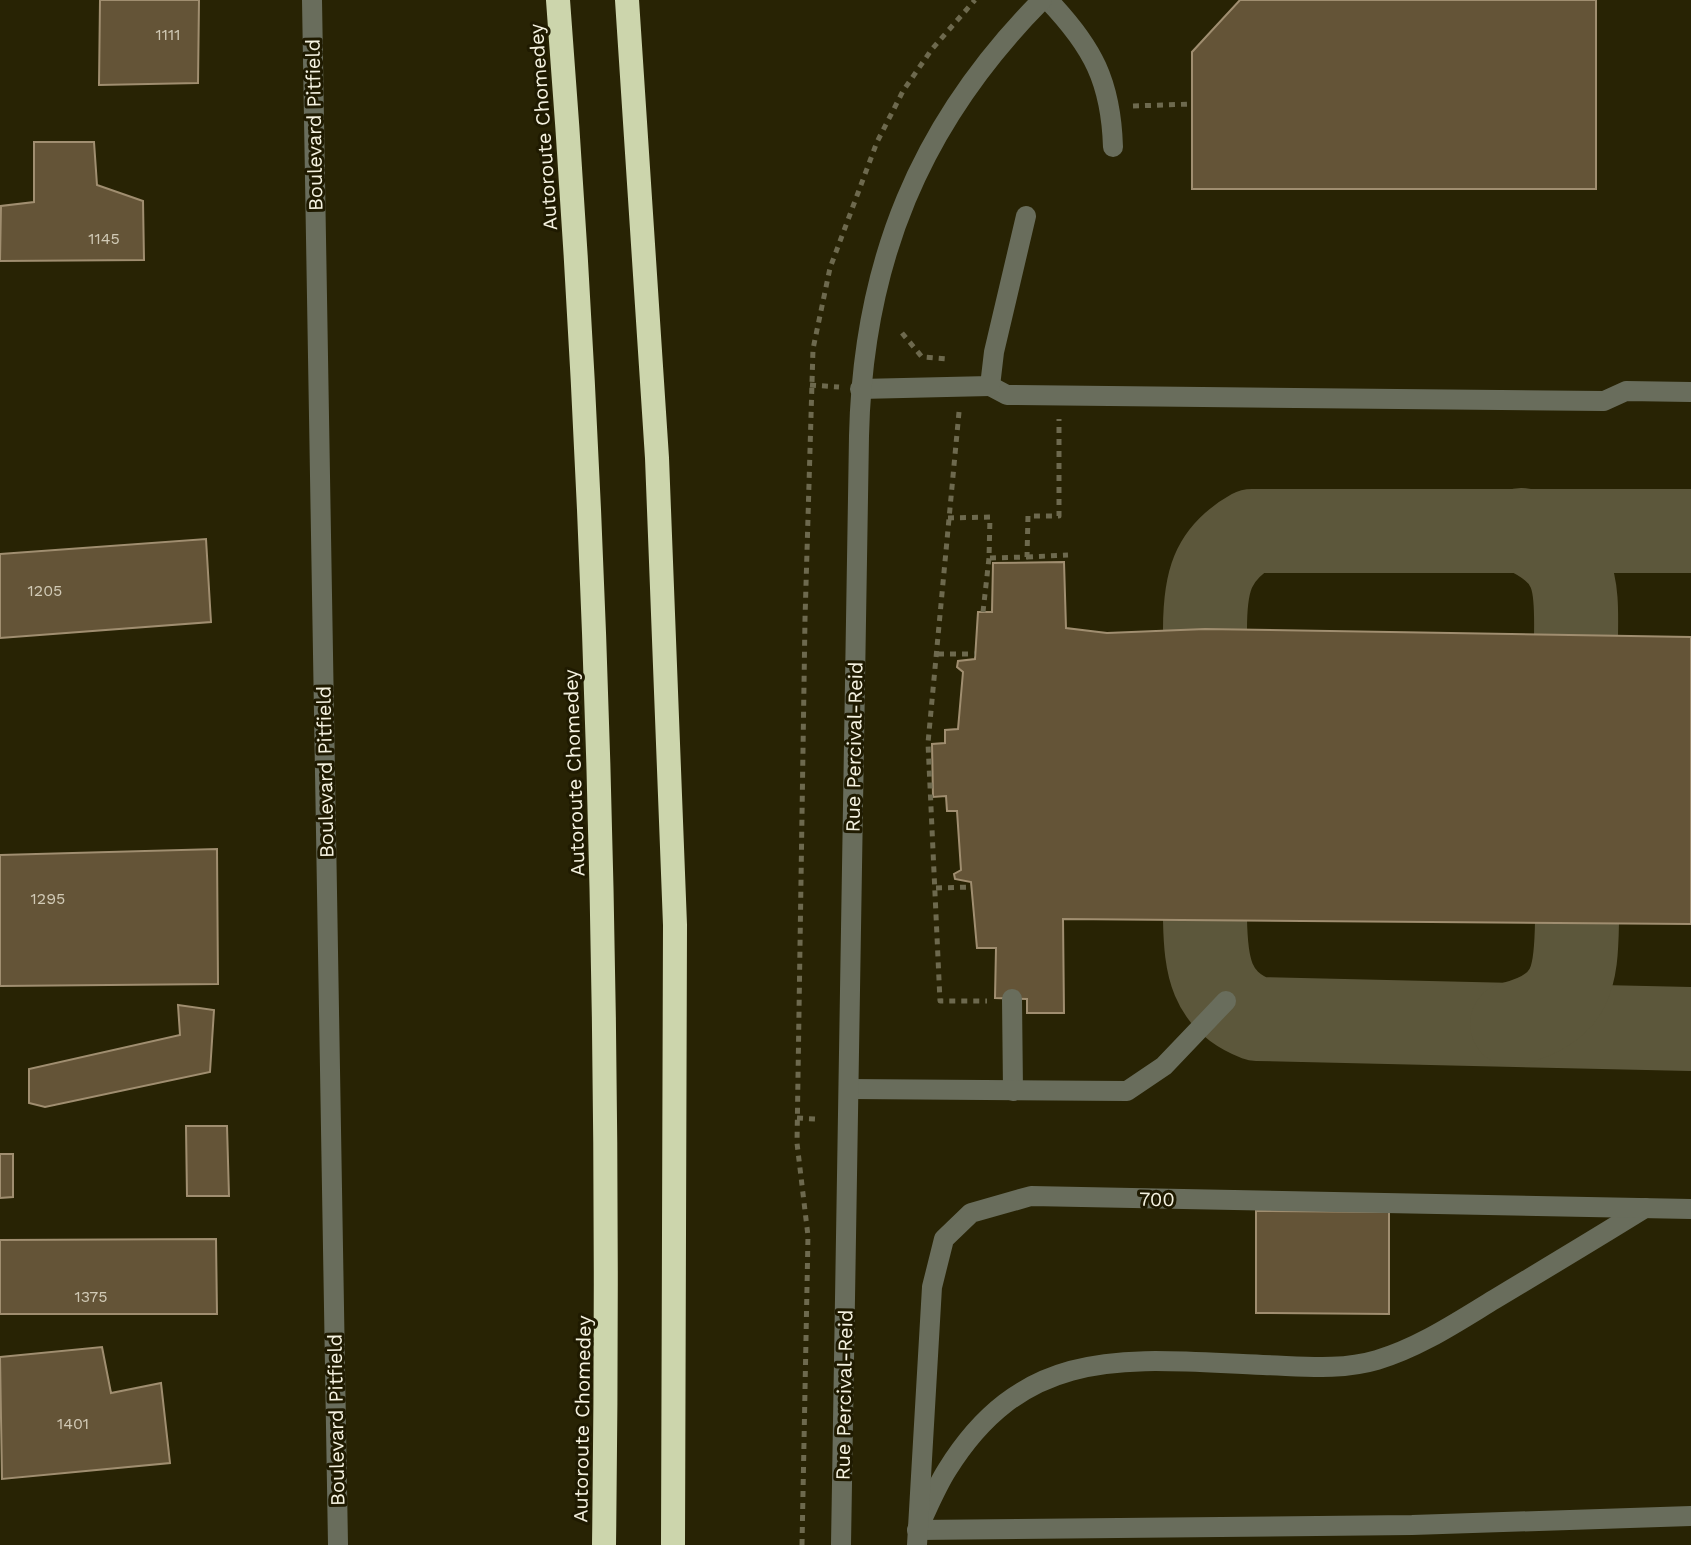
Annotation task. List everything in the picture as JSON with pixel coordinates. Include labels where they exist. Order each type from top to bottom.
[{"type":"highway","name":"Autoroute Chomedey","points":[[558,0],[574,213],[591,560],[605,982],[608,1262],[604,1545]]},
{"type":"highway","points":[[627,0],[655,429],[675,925],[673,1545]]},
{"type":"street","name":"Boulevard Pitfield","points":[[312,0],[338,1545]]},
{"type":"street","points":[[1045,0],[1070,22],[1098,65],[1112,108],[1113,147]]},
{"type":"street","name":"Rue Percival-Reid","points":[[841,1545],[860,389],[874,293],[909,188],[948,114],[1001,44],[1045,0]]},
{"type":"street","points":[[990,386],[994,352],[1026,216]]},
{"type":"street","points":[[860,389],[990,386],[1007,395],[1604,401],[1626,391],[1691,392]]},
{"type":"street","points":[[1012,999],[1013,1091]]},
{"type":"street","points":[[849,1089],[1127,1091],[1164,1066],[1226,1001]]},
{"type":"street","name":"700","points":[[917,1537],[932,1287],[944,1239],[971,1213],[1031,1196],[1691,1209]]},
{"type":"street","points":[[1645,1208],[1420,1344],[1377,1360],[1342,1368],[1133,1360],[1082,1365],[1042,1381],[1002,1405],[975,1431],[946,1471],[917,1537],[1691,1516]]},
{"type":"path","name":"Rue Percival-Reid","points":[[802,1545],[808,1236],[797,1118],[810,401],[817,322],[834,257],[877,142],[910,81],[975,0]]},
{"type":"path","points":[[1112,108],[1192,104]]},
{"type":"path","points":[[902,333],[922,357],[957,359]]},
{"type":"path","points":[[1027,557],[1028,516],[1059,516],[1060,420],[1050,409]]},
{"type":"path","points":[[959,411],[930,769],[940,1001],[987,1001]]},
{"type":"path","points":[[948,518],[990,517],[983,612]]},
{"type":"path","points":[[989,558],[1068,555]]},
{"type":"path","points":[[938,654],[975,654]]},
{"type":"path","points":[[936,888],[972,887]]},
{"type":"path","points":[[797,1118],[816,1119]]},
{"type":"building","points":[[100,0],[199,0],[198,83],[99,85]]},
{"type":"building","points":[[1240,0],[1596,0],[1596,189],[1192,189],[1192,52]]},
{"type":"building","points":[[34,142],[94,142],[97,185],[143,201],[144,260],[0,261],[1,206],[34,202]]},
{"type":"building","points":[[206,539],[211,622],[0,638],[0,554]]},
{"type":"building","points":[[1064,562],[1066,628],[1107,633],[1205,629],[1691,637],[1691,924],[1063,919],[1064,1013],[1027,1013],[1027,999],[995,998],[996,948],[977,948],[971,882],[955,879],[954,874],[961,870],[957,811],[947,811],[946,796],[933,797],[932,744],[945,743],[945,730],[958,729],[963,672],[957,667],[958,661],[975,659],[978,612],[992,612],[993,563]]},
{"type":"building","points":[[217,849],[218,984],[0,986],[0,855]]},
{"type":"building","points":[[178,1005],[214,1010],[210,1072],[45,1107],[29,1103],[29,1069],[180,1035]]},
{"type":"building","points":[[186,1126],[227,1126],[229,1196],[187,1196]]},
{"type":"building","points":[[0,1154],[13,1154],[13,1197],[0,1198]]},
{"type":"building","points":[[1256,1211],[1389,1212],[1389,1314],[1256,1313]]},
{"type":"building","points":[[216,1239],[217,1314],[0,1314],[0,1240]]},
{"type":"building","points":[[102,1347],[111,1393],[161,1383],[170,1463],[2,1479],[0,1357]]},
{"type":"taxiway","points":[[1521,530],[1553,549],[1570,571],[1576,600],[1576,636]]},
{"type":"taxiway","points":[[1205,629],[1213,572],[1227,550],[1252,531],[1691,531]]},
{"type":"taxiway","points":[[1205,920],[1207,952],[1220,992],[1241,1011],[1257,1019],[1691,1029]]},
{"type":"taxiway","points":[[1512,1024],[1548,1009],[1567,988],[1575,959],[1577,922]]}]
